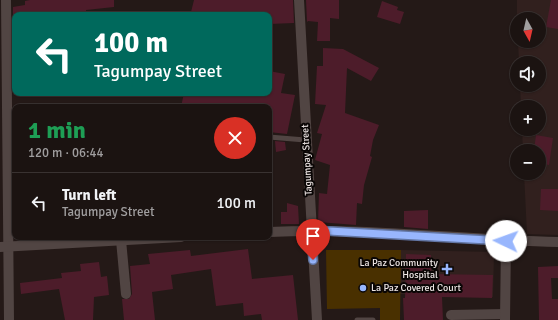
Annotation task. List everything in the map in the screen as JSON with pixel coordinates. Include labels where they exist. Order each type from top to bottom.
[{"type":"street","name":"Tagumpay Street","points":[[299,0],[305,140],[317,320]]},
{"type":"street","points":[[4,5],[3,107],[5,247],[8,320]]},
{"type":"street","points":[[272,232],[311,230],[506,241],[558,242]]},
{"type":"street","points":[[5,247],[121,240],[126,294]]},
{"type":"street","points":[[451,315],[505,317],[506,241]]},
{"type":"lane","points":[[272,137],[305,140]]},
{"type":"lane","points":[[357,320],[373,320]]},
{"type":"shaded area","points":[[517,0],[558,0],[558,235],[527,234],[524,180],[546,180],[546,144],[523,144],[522,136],[546,136],[546,100],[521,100],[520,92],[546,92],[546,56],[519,56],[518,48],[546,48],[546,12],[517,12]]},
{"type":"shaded area","name":"La Paz Covered Court","points":[[326,250],[401,250],[400,320],[380,320],[380,308],[327,309]]},
{"type":"shaded area","name":"La Paz Community Hospital","points":[[401,250],[494,252],[493,297],[399,294]]},
{"type":"building","points":[[114,0],[114,7],[86,10],[86,12],[13,12],[13,7],[25,5],[25,1]]},
{"type":"building","points":[[194,0],[293,0],[294,23],[272,24],[272,12],[191,12]]},
{"type":"building","points":[[306,0],[339,0],[339,19],[330,18],[330,41],[317,41],[318,22],[307,22]]},
{"type":"building","points":[[551,0],[558,0],[558,29],[546,27]]},
{"type":"building","points":[[382,1],[398,7],[397,10],[404,12],[400,24],[377,17]]},
{"type":"building","points":[[323,48],[343,49],[379,68],[371,81],[347,68],[345,113],[379,125],[373,140],[370,156],[372,157],[364,185],[362,204],[357,203],[356,225],[318,222],[319,193],[327,194],[330,165],[315,160],[322,134],[317,133],[326,105],[315,104],[317,66],[323,66]]},
{"type":"building","points":[[272,72],[285,74],[281,93],[295,95],[287,134],[272,132],[272,104],[182,104],[183,96],[272,96]]},
{"type":"building","points":[[536,136],[553,138],[549,165],[546,164],[546,144],[535,144]]},
{"type":"building","points":[[275,141],[285,142],[286,150],[276,152]]},
{"type":"building","points":[[541,189],[558,189],[558,211],[540,210]]},
{"type":"building","points":[[287,203],[298,206],[299,224],[281,224],[281,212],[287,212]]},
{"type":"building","points":[[428,210],[428,229],[404,227],[404,211]]},
{"type":"building","points":[[248,249],[252,279],[293,275],[298,320],[262,320],[261,314],[244,316],[243,303],[216,306],[211,269],[171,275],[173,289],[152,292],[155,320],[124,320],[122,299],[129,299],[132,294],[130,266],[150,264],[148,254],[190,250],[191,256]]},
{"type":"building","points":[[406,254],[431,255],[431,274],[493,275],[492,298],[442,297],[443,320],[404,320],[403,298],[405,298]]},
{"type":"building","points":[[99,262],[101,277],[107,276],[109,295],[94,297],[93,320],[65,320],[59,289],[21,294],[20,283],[62,278],[61,273],[81,271],[80,264]]},
{"type":"building","points":[[558,266],[558,278],[551,278],[552,299],[558,299],[558,320],[539,320],[538,267]]},
{"type":"place","name":"La Paz Community Hospital","points":[[447,269]]},
{"type":"place","name":"La Paz Covered Court","points":[[363,288]]},
{"type":"route","points":[[313,260],[311,230],[506,241]]}]
